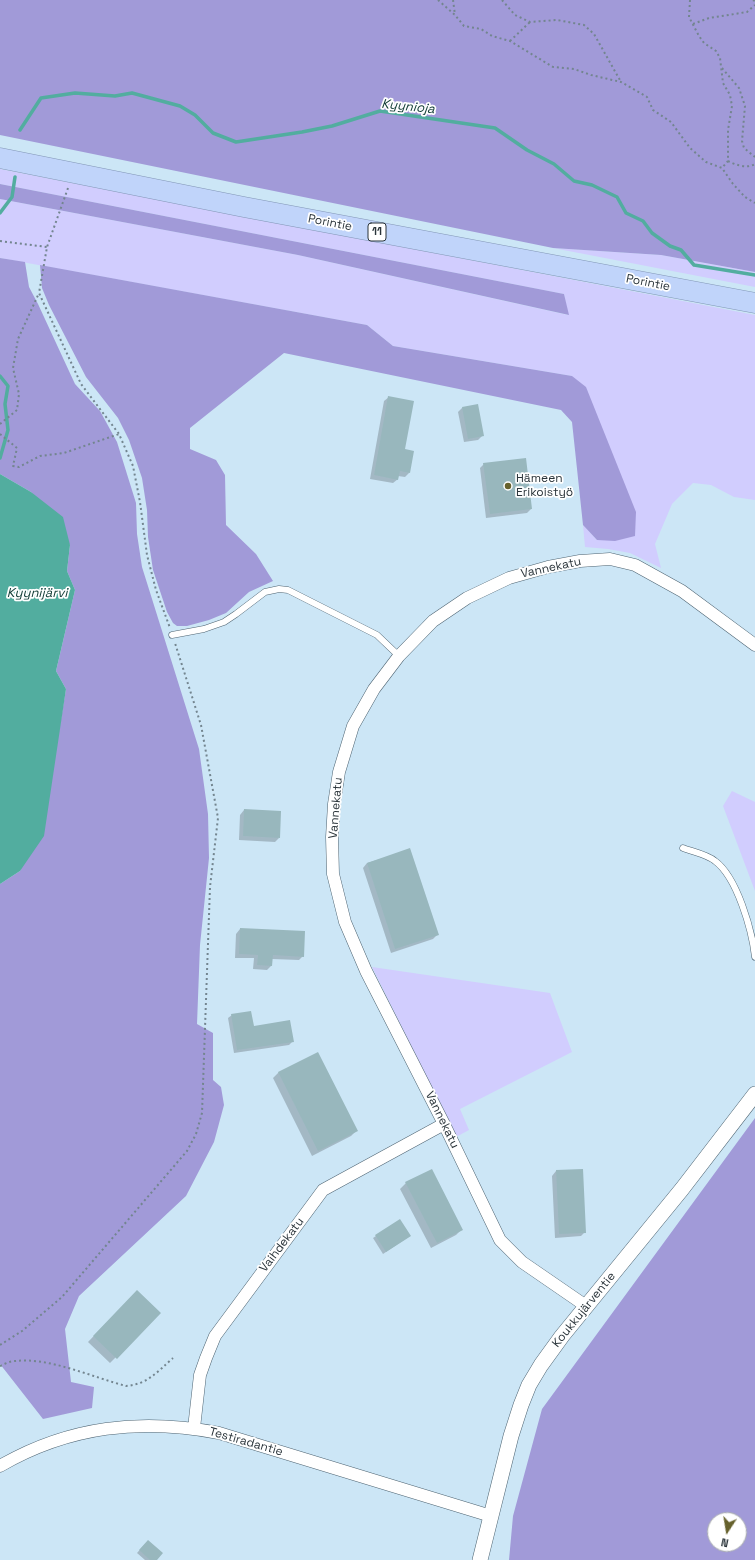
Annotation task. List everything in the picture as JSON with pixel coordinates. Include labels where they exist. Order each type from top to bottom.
[{"type":"highway","name":"Porintie","points":[[0,158],[244,207],[755,303]]},
{"type":"street","name":"Vannekatu","points":[[586,1306],[522,1262],[500,1240],[444,1124],[363,964],[345,922],[333,874],[332,837],[334,804],[339,772],[353,726],[374,689],[399,656],[433,621],[467,598],[509,578],[548,567],[580,561],[610,559],[635,565],[682,591],[755,645]]},
{"type":"street","name":"Koukkujärventie","points":[[480,1560],[511,1436],[529,1385],[562,1336],[682,1189],[755,1094]]},
{"type":"street","name":"Vaihdekatu","points":[[194,1428],[200,1375],[215,1336],[323,1190],[444,1124]]},
{"type":"street","name":"Testiradantie","points":[[0,1466],[22,1453],[54,1440],[85,1432],[121,1426],[194,1428],[219,1433],[491,1516]]},
{"type":"lane","points":[[172,635],[204,629],[224,622],[265,592],[279,589],[288,590],[377,635],[399,656]]},
{"type":"lane","points":[[683,848],[715,861],[728,875],[741,902],[753,939],[755,957]]},
{"type":"path","points":[[438,0],[455,15],[464,26],[481,29],[492,36],[510,41],[554,67],[574,69],[591,75],[622,82],[647,98],[652,110],[671,122],[690,148],[706,162],[722,168],[733,184],[745,197],[755,204]]},
{"type":"path","points":[[453,0],[455,15]]},
{"type":"path","points":[[502,0],[515,15],[530,22],[557,20],[584,25],[594,34],[622,82]]},
{"type":"path","points":[[690,0],[688,17],[704,43],[716,52],[720,58],[723,83],[730,96],[732,106],[728,130],[728,161],[722,168]]},
{"type":"path","points":[[693,24],[709,18],[747,12],[755,5]]},
{"type":"path","points":[[510,41],[530,22]]},
{"type":"path","points":[[721,67],[739,88],[745,106],[742,141],[744,148],[755,157]]},
{"type":"path","points":[[728,161],[743,166],[751,166],[755,164]]},
{"type":"path","points":[[0,424],[17,410],[19,394],[13,368],[18,339],[39,293],[47,247],[74,172]]},
{"type":"path","points":[[0,241],[47,247]]},
{"type":"path","points":[[0,1345],[22,1331],[62,1297],[187,1151],[196,1134],[202,1113],[210,887],[218,818],[201,726],[156,590],[147,555],[140,502],[133,466],[119,434],[81,384],[39,293]]},
{"type":"path","points":[[0,434],[17,448],[13,466],[19,467],[40,456],[64,453],[119,434]]},
{"type":"path","points":[[0,1366],[13,1361],[30,1360],[47,1363],[126,1386],[137,1385],[147,1380],[173,1358]]},
{"type":"shaded area","points":[[0,0],[755,0],[755,272],[661,255],[553,248],[0,135]]},
{"type":"shaded area","points":[[0,169],[755,315],[755,500],[734,497],[711,485],[693,483],[672,504],[655,544],[661,568],[630,553],[585,547],[583,525],[597,540],[572,376],[393,346],[367,325],[0,258],[0,199],[298,255],[568,315],[564,294],[0,184]]},
{"type":"shaded area","points":[[0,184],[564,294],[569,315],[298,255],[0,199]]},
{"type":"shaded area","points":[[553,248],[661,255],[755,272],[755,287]]},
{"type":"shaded area","points":[[0,258],[25,262],[29,287],[75,384],[100,411],[117,442],[136,503],[137,534],[142,567],[199,749],[208,814],[209,858],[200,945],[197,1024],[213,1033],[213,1080],[221,1087],[224,1105],[214,1142],[186,1196],[79,1296],[65,1329],[71,1382],[94,1387],[92,1408],[43,1419],[0,1364],[0,884],[20,871],[58,737],[66,689],[56,671],[75,590],[67,571],[70,545],[31,492],[0,474]]},
{"type":"shaded area","points":[[40,265],[367,325],[393,346],[572,376],[586,387],[636,512],[635,536],[615,541],[597,540],[583,525],[572,422],[561,410],[284,353],[190,428],[190,449],[216,460],[225,475],[226,525],[256,554],[273,581],[249,592],[226,613],[209,620],[187,626],[177,626],[173,623],[167,612],[153,570],[142,478],[129,440],[118,418],[86,377],[49,305],[42,288]]},
{"type":"shaded area","points":[[732,791],[755,802],[755,891],[723,806]]},
{"type":"shaded area","points":[[372,967],[550,993],[572,1052],[460,1109],[469,1130],[456,1137]]},
{"type":"shaded area","points":[[755,1118],[755,1560],[509,1560],[513,1516],[542,1409]]},
{"type":"water","name":"Kyynijärvi","points":[[0,474],[31,492],[63,517],[70,545],[67,571],[75,590],[56,671],[66,689],[44,836],[20,871],[0,884]]},
{"type":"building","points":[[388,396],[414,401],[405,449],[414,451],[410,473],[400,471],[398,480],[374,475]]},
{"type":"building","points":[[478,404],[484,436],[468,439],[462,407]]},
{"type":"building","name":"Hämeen Erikoistyö","points":[[526,458],[532,509],[490,514],[483,463]]},
{"type":"building","points":[[244,809],[281,811],[280,838],[243,836]]},
{"type":"building","points":[[410,848],[439,935],[395,949],[367,863]]},
{"type":"building","points":[[240,928],[305,931],[304,957],[273,955],[272,966],[257,965],[258,955],[239,954]]},
{"type":"building","points":[[251,1011],[254,1026],[290,1020],[294,1042],[237,1050],[231,1014]]},
{"type":"building","points":[[318,1052],[358,1131],[318,1151],[278,1072]]},
{"type":"building","points":[[432,1169],[463,1230],[437,1243],[405,1182]]},
{"type":"building","points":[[583,1169],[586,1233],[559,1234],[556,1170]]},
{"type":"building","points":[[400,1219],[411,1236],[386,1252],[375,1235]]},
{"type":"building","points":[[137,1290],[161,1313],[117,1359],[93,1336]]},
{"type":"building","points":[[148,1540],[163,1553],[157,1560],[150,1560],[139,1550]]},
{"type":"waterway","name":"Kyynioja","points":[[20,130],[41,98],[75,93],[115,96],[132,93],[180,106],[195,115],[213,133],[236,142],[332,126],[380,111],[495,128],[527,150],[554,164],[574,181],[592,185],[617,197],[626,213],[643,221],[652,233],[670,246],[681,250],[694,265],[755,275]]},
{"type":"waterway","name":"Kyynioja","points":[[0,213],[12,197],[15,177]]},
{"type":"waterway","name":"Kyynioja","points":[[0,376],[8,386],[5,404],[8,430],[0,458]]},
{"type":"place","name":"Hämeen Erikoistyö","points":[[508,486]]}]
